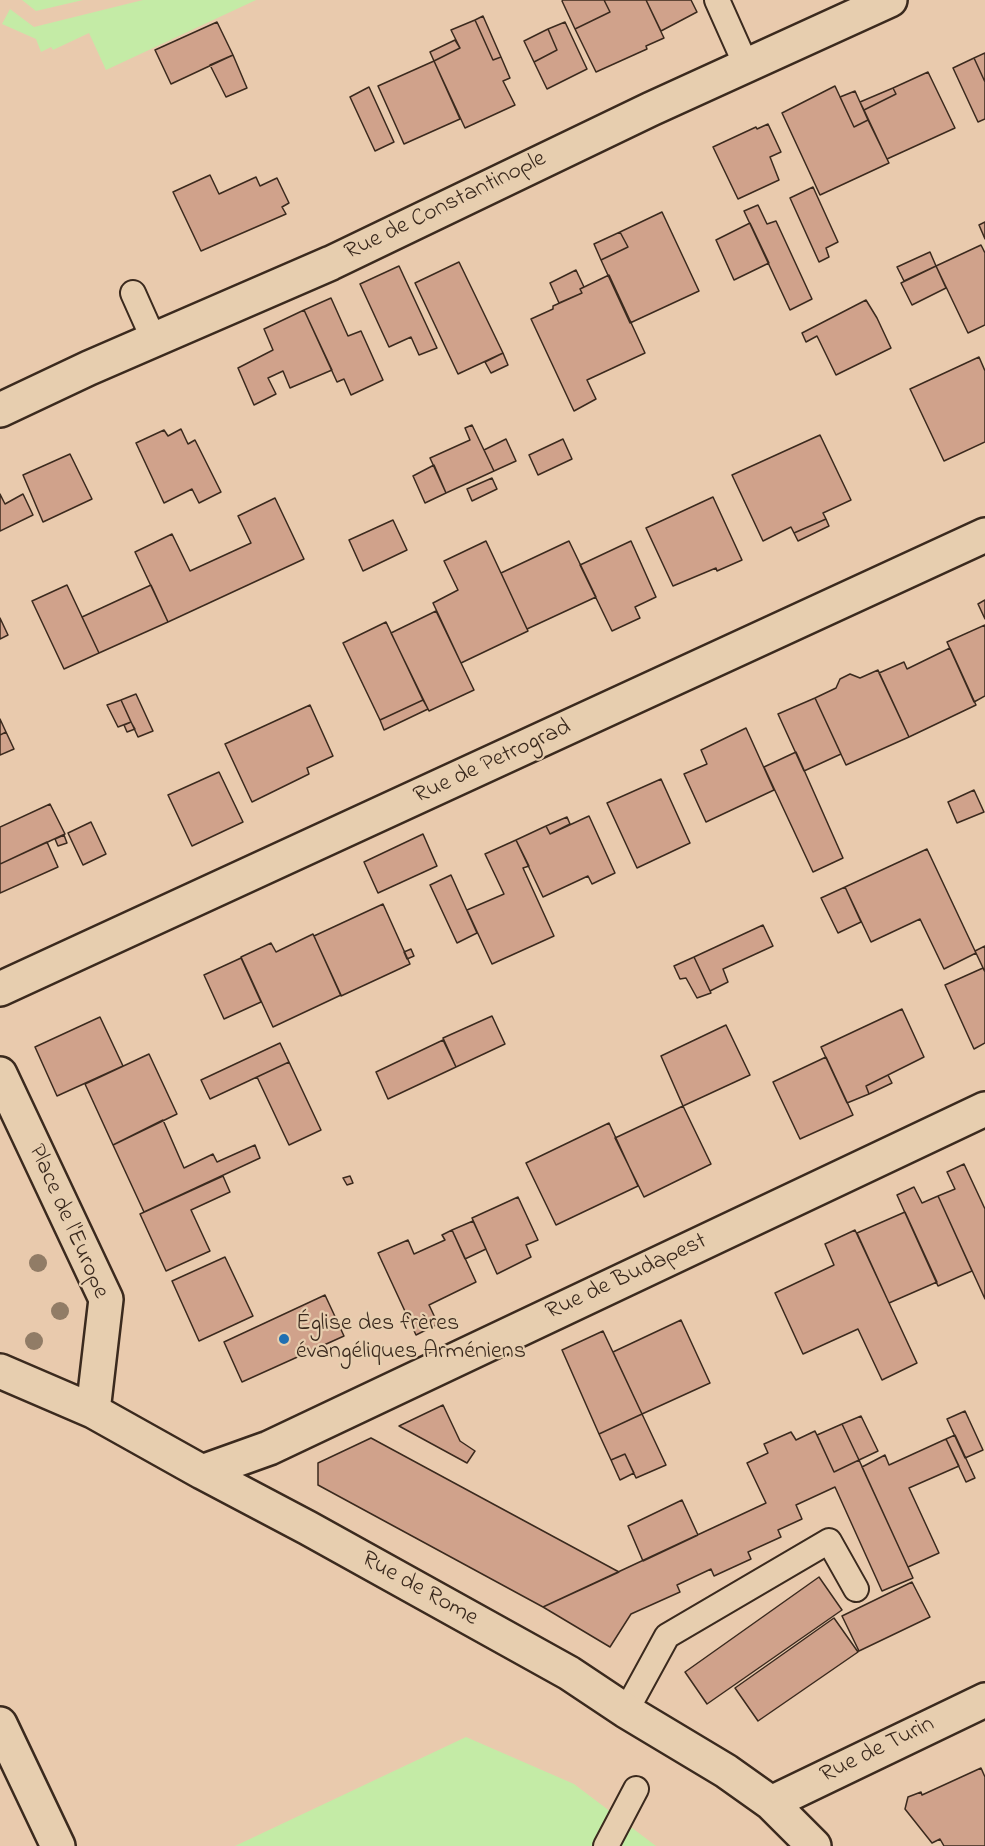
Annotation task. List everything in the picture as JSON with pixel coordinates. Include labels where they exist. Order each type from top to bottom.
[{"type":"street","name":"Rue de Constantinople","points":[[0,410],[331,263],[584,141],[890,0]]},
{"type":"street","name":"Rue de Petrograd","points":[[0,989],[985,535]]},
{"type":"street","name":"Place de l'Europe","points":[[0,1074],[106,1299],[93,1411]]},
{"type":"street","name":"Rue de Budapest","points":[[202,1472],[268,1448],[985,1109]]},
{"type":"street","name":"Rue de Rome","points":[[0,1371],[93,1411],[569,1673],[626,1711],[726,1771],[771,1803],[814,1846]]},
{"type":"street","name":"Rue de Turin","points":[[771,1803],[985,1700]]},
{"type":"street","points":[[0,1724],[58,1846]]},
{"type":"lane","points":[[717,0],[746,65]]},
{"type":"lane","points":[[133,293],[154,340]]},
{"type":"lane","points":[[626,1711],[667,1636],[829,1541],[856,1589]]},
{"type":"lane","points":[[606,1846],[636,1790]]},
{"type":"green space","points":[[22,0],[83,0],[36,11]]},
{"type":"green space","points":[[143,0],[256,0],[106,70],[89,33],[53,50],[51,47],[41,52],[36,39],[2,24],[10,9],[34,27]]},
{"type":"green space","points":[[466,1737],[574,1784],[656,1846],[235,1846]]},
{"type":"building","points":[[563,0],[604,0],[610,12],[575,29]]},
{"type":"building","points":[[604,0],[646,0],[664,38],[646,46],[647,49],[596,72],[575,29],[610,12]]},
{"type":"building","points":[[646,0],[691,0],[697,12],[661,31]]},
{"type":"building","points":[[483,16],[501,57],[493,60],[475,20]]},
{"type":"building","points":[[475,20],[493,60],[501,57],[510,78],[503,81],[515,105],[465,128],[434,61],[460,48],[451,30]]},
{"type":"building","points":[[217,22],[233,55],[171,84],[155,50]]},
{"type":"building","points":[[565,22],[587,69],[547,89],[534,62],[557,50],[548,29]]},
{"type":"building","points":[[548,29],[557,50],[534,62],[524,41]]},
{"type":"building","points":[[455,40],[460,48],[434,61],[430,52]]},
{"type":"building","points":[[985,53],[985,82],[974,58]]},
{"type":"building","points":[[233,55],[247,88],[226,97],[210,65]]},
{"type":"building","points":[[974,58],[985,82],[985,119],[978,122],[953,68]]},
{"type":"building","points":[[434,61],[460,119],[404,144],[378,86]]},
{"type":"building","points":[[928,72],[955,128],[887,159],[864,110],[896,94],[893,88]]},
{"type":"building","points":[[835,86],[854,127],[868,120],[889,163],[820,195],[782,113]]},
{"type":"building","points":[[369,87],[394,142],[375,151],[350,97]]},
{"type":"building","points":[[893,88],[896,94],[864,110],[860,102]]},
{"type":"building","points":[[855,91],[868,120],[854,127],[840,97]]},
{"type":"building","points":[[768,124],[781,152],[770,157],[779,180],[738,199],[713,147],[756,127],[757,129]]},
{"type":"building","points":[[210,175],[219,194],[256,177],[260,186],[277,178],[289,203],[282,207],[286,214],[201,251],[173,192]]},
{"type":"building","points":[[813,187],[838,242],[826,248],[829,257],[819,262],[790,198]]},
{"type":"building","points":[[758,205],[767,224],[776,221],[812,299],[790,310],[744,211]]},
{"type":"building","points":[[662,212],[699,291],[630,323],[601,260],[628,247],[620,232]]},
{"type":"building","points":[[985,222],[985,239],[979,225]]},
{"type":"building","points":[[750,223],[769,263],[734,280],[716,240]]},
{"type":"building","points":[[620,232],[628,247],[601,260],[594,244]]},
{"type":"building","points":[[981,245],[985,253],[985,325],[968,333],[936,266]]},
{"type":"building","points":[[930,252],[936,266],[904,281],[897,267]]},
{"type":"building","points":[[459,262],[503,353],[458,374],[415,283]]},
{"type":"building","points":[[399,266],[437,348],[419,355],[411,337],[389,347],[360,284]]},
{"type":"building","points":[[936,266],[946,288],[912,305],[901,283]]},
{"type":"building","points":[[576,270],[584,287],[580,289],[582,293],[559,303],[550,283]]},
{"type":"building","points":[[609,275],[645,353],[587,380],[596,399],[574,411],[531,319],[582,293],[580,289]]},
{"type":"building","points":[[331,298],[348,336],[361,331],[383,380],[351,395],[344,379],[337,382],[304,310]]},
{"type":"building","points":[[866,300],[891,348],[836,375],[817,336],[806,342],[802,333]]},
{"type":"building","points":[[304,310],[332,370],[290,388],[283,371],[268,378],[276,394],[254,405],[238,368],[273,350],[264,329]]},
{"type":"building","points":[[503,353],[508,365],[491,373],[485,362]]},
{"type":"building","points":[[979,357],[985,371],[985,442],[944,461],[910,389]]},
{"type":"building","points":[[472,425],[494,471],[446,493],[430,458],[470,440],[465,428]]},
{"type":"building","points":[[181,429],[188,444],[195,440],[221,492],[199,503],[192,489],[164,503],[136,443],[164,430],[168,436]]},
{"type":"building","points":[[820,435],[851,500],[823,513],[826,519],[794,533],[791,527],[763,541],[732,475]]},
{"type":"building","points":[[506,439],[516,461],[494,471],[484,450]]},
{"type":"building","points":[[563,439],[572,459],[538,475],[529,455]]},
{"type":"building","points":[[70,454],[92,499],[43,522],[23,475]]},
{"type":"building","points":[[434,465],[446,493],[425,503],[413,476]]},
{"type":"building","points":[[492,478],[497,489],[472,501],[467,489]]},
{"type":"building","points":[[0,494],[5,504],[23,494],[33,515],[0,531]]},
{"type":"building","points":[[713,497],[742,560],[673,586],[646,528]]},
{"type":"building","points":[[275,498],[304,559],[168,622],[135,552],[172,534],[190,571],[251,543],[238,516]]},
{"type":"building","points":[[826,519],[829,526],[798,541],[794,533]]},
{"type":"building","points":[[393,520],[407,550],[363,571],[349,540]]},
{"type":"building","points":[[486,541],[528,631],[461,663],[433,603],[458,590],[444,561]]},
{"type":"building","points":[[569,541],[596,597],[527,629],[501,573]]},
{"type":"building","points":[[631,541],[656,597],[635,607],[640,618],[612,631],[580,565]]},
{"type":"building","points":[[67,585],[99,653],[64,669],[32,601]]},
{"type":"building","points":[[151,585],[168,622],[99,653],[82,617]]},
{"type":"building","points":[[985,600],[985,619],[978,604]]},
{"type":"building","points":[[436,611],[474,690],[429,711],[391,633]]},
{"type":"building","points":[[0,618],[8,635],[0,639]]},
{"type":"building","points":[[386,622],[423,700],[380,720],[343,643]]},
{"type":"building","points":[[985,625],[985,696],[974,702],[947,642]]},
{"type":"building","points":[[950,648],[976,705],[909,737],[879,673],[904,662],[907,669]]},
{"type":"building","points":[[878,670],[909,737],[846,765],[815,698],[836,688],[840,679],[850,674],[860,678]]},
{"type":"building","points":[[136,694],[153,731],[138,737],[121,700]]},
{"type":"building","points":[[815,698],[841,754],[804,771],[778,714]]},
{"type":"building","points":[[121,700],[131,722],[118,727],[107,705]]},
{"type":"building","points":[[423,700],[428,709],[384,730],[380,720]]},
{"type":"building","points":[[310,705],[333,756],[307,768],[309,774],[252,802],[225,744]]},
{"type":"building","points":[[0,719],[6,732],[0,735]]},
{"type":"building","points":[[131,722],[135,729],[127,732],[124,725]]},
{"type":"building","points":[[746,728],[774,790],[706,822],[684,774],[707,764],[701,750]]},
{"type":"building","points":[[6,732],[14,749],[0,755],[0,735]]},
{"type":"building","points":[[796,752],[843,858],[813,872],[764,767]]},
{"type":"building","points":[[219,772],[243,822],[192,846],[168,795]]},
{"type":"building","points":[[661,779],[690,843],[637,868],[607,803]]},
{"type":"building","points":[[974,790],[984,812],[957,823],[948,802]]},
{"type":"building","points":[[50,804],[65,834],[0,864],[0,827]]},
{"type":"building","points":[[589,816],[615,873],[592,884],[588,876],[543,897],[516,840],[546,826],[550,834]]},
{"type":"building","points":[[567,817],[570,824],[550,834],[546,826]]},
{"type":"building","points":[[91,822],[106,854],[83,865],[68,833]]},
{"type":"building","points":[[423,834],[437,866],[378,893],[364,862]]},
{"type":"building","points":[[64,835],[67,843],[58,846],[55,839]]},
{"type":"building","points":[[516,840],[529,866],[523,868],[554,936],[492,964],[467,910],[504,894],[485,854]]},
{"type":"building","points":[[47,842],[58,867],[0,893],[0,864]]},
{"type":"building","points":[[927,849],[976,953],[944,969],[920,919],[871,942],[845,887]]},
{"type":"building","points":[[451,875],[477,933],[457,943],[430,885]]},
{"type":"building","points":[[845,887],[861,922],[838,933],[821,898]]},
{"type":"building","points":[[383,904],[410,964],[341,996],[314,936]]},
{"type":"building","points":[[763,925],[773,946],[723,969],[728,982],[710,991],[694,957]]},
{"type":"building","points":[[313,934],[341,995],[273,1027],[241,957],[271,943],[276,952]]},
{"type":"building","points":[[985,946],[985,972],[975,951]]},
{"type":"building","points":[[411,949],[414,956],[407,959],[404,952]]},
{"type":"building","points":[[694,957],[711,993],[697,998],[686,978],[680,979],[674,966]]},
{"type":"building","points":[[241,958],[261,1002],[224,1019],[204,975]]},
{"type":"building","points":[[983,968],[985,972],[985,1043],[974,1049],[945,985]]},
{"type":"building","points":[[902,1009],[924,1057],[866,1086],[869,1094],[847,1103],[821,1047]]},
{"type":"building","points":[[492,1016],[505,1044],[456,1067],[443,1038]]},
{"type":"building","points":[[100,1017],[123,1066],[57,1096],[35,1047]]},
{"type":"building","points":[[726,1025],[750,1075],[683,1106],[661,1056]]},
{"type":"building","points":[[443,1040],[456,1067],[388,1099],[376,1072]]},
{"type":"building","points":[[280,1043],[289,1062],[210,1099],[201,1080]]},
{"type":"building","points":[[149,1054],[177,1114],[113,1145],[85,1084]]},
{"type":"building","points":[[826,1057],[853,1115],[800,1139],[773,1082]]},
{"type":"building","points":[[289,1062],[321,1130],[289,1145],[257,1077]]},
{"type":"building","points":[[888,1075],[892,1083],[869,1094],[866,1086]]},
{"type":"building","points":[[683,1106],[711,1164],[644,1197],[615,1138]]},
{"type":"building","points":[[163,1120],[184,1168],[213,1154],[217,1162],[255,1145],[260,1158],[144,1212],[113,1145]]},
{"type":"building","points":[[609,1123],[638,1186],[556,1225],[526,1163]]},
{"type":"building","points":[[964,1164],[985,1209],[985,1299],[938,1196],[955,1189],[947,1172]]},
{"type":"building","points":[[223,1176],[230,1192],[191,1210],[210,1251],[166,1271],[140,1214]]},
{"type":"building","points":[[350,1176],[353,1183],[347,1185],[343,1178]]},
{"type":"building","points":[[914,1187],[922,1203],[938,1196],[972,1271],[938,1286],[897,1195]]},
{"type":"building","points":[[518,1197],[538,1240],[526,1245],[531,1257],[497,1274],[472,1218]]},
{"type":"building","points":[[905,1212],[937,1282],[889,1303],[857,1233]]},
{"type":"building","points":[[473,1221],[486,1249],[465,1259],[452,1230]]},
{"type":"building","points":[[452,1230],[476,1282],[429,1305],[438,1324],[416,1335],[378,1253],[408,1240],[414,1254],[445,1240],[442,1235]]},
{"type":"building","points":[[855,1230],[917,1363],[882,1380],[858,1329],[803,1354],[775,1293],[834,1265],[825,1244]]},
{"type":"building","points":[[225,1257],[253,1316],[199,1341],[172,1281]]},
{"type":"building","name":"Église des frères évangéliques Arméniens","points":[[325,1295],[344,1336],[242,1382],[224,1342]]},
{"type":"building","points":[[681,1320],[710,1383],[642,1414],[613,1352]]},
{"type":"building","points":[[603,1331],[642,1414],[599,1434],[562,1350]]},
{"type":"building","points":[[443,1405],[460,1441],[475,1451],[467,1463],[399,1426]]},
{"type":"building","points":[[965,1411],[983,1450],[965,1458],[947,1419]]},
{"type":"building","points":[[642,1414],[666,1465],[636,1478],[625,1454],[611,1460],[599,1434]]},
{"type":"building","points":[[861,1416],[878,1451],[859,1460],[842,1424]]},
{"type":"building","points":[[842,1424],[859,1460],[834,1472],[817,1435]]},
{"type":"building","points":[[815,1431],[834,1472],[859,1460],[913,1578],[882,1591],[835,1487],[796,1505],[802,1519],[778,1530],[781,1537],[748,1552],[751,1559],[714,1576],[711,1569],[677,1585],[680,1592],[631,1614],[610,1647],[543,1607],[766,1503],[747,1463],[768,1453],[764,1444],[791,1432],[796,1440]]},
{"type":"building","points":[[955,1435],[975,1478],[966,1482],[946,1439]]},
{"type":"building","points":[[371,1438],[619,1572],[543,1607],[318,1485],[318,1463]]},
{"type":"building","points":[[946,1439],[959,1466],[909,1488],[939,1553],[908,1567],[862,1467],[885,1455],[889,1465]]},
{"type":"building","points":[[625,1454],[634,1473],[620,1480],[611,1460]]},
{"type":"building","points":[[682,1500],[698,1535],[643,1561],[628,1526]]},
{"type":"building","points":[[819,1577],[842,1610],[707,1704],[685,1672]]},
{"type":"building","points":[[912,1582],[930,1617],[859,1651],[842,1616]]},
{"type":"building","points":[[834,1618],[858,1652],[758,1721],[735,1688]]},
{"type":"building","points":[[981,1768],[985,1777],[985,1846],[944,1846],[940,1839],[932,1843],[905,1809],[908,1797],[921,1792],[922,1795]]},
{"type":"place","name":"Église des frères évangéliques Arméniens","points":[[284,1339]]}]
